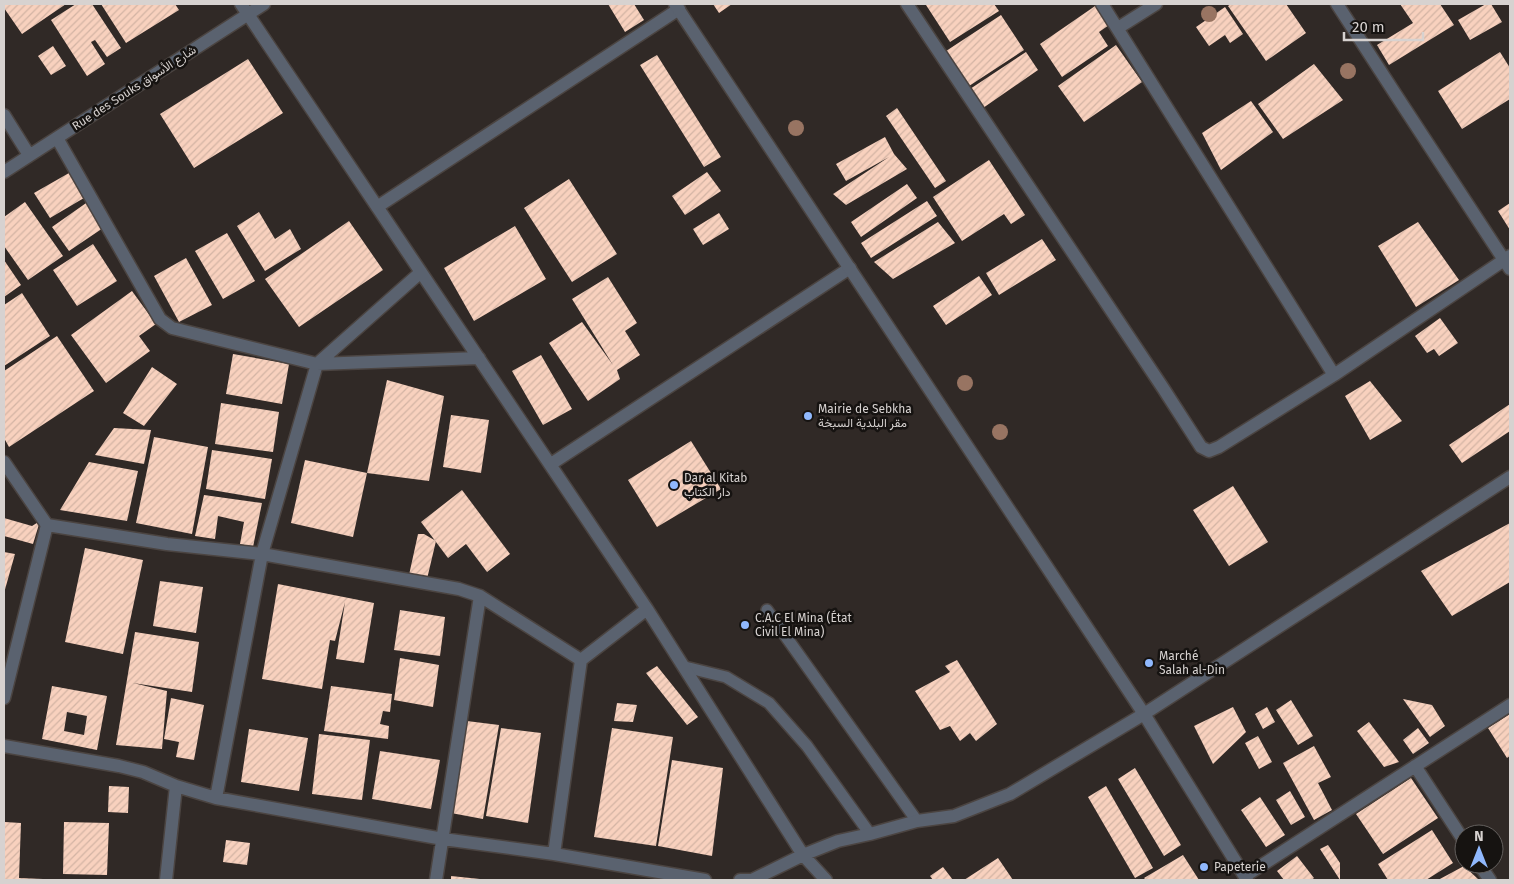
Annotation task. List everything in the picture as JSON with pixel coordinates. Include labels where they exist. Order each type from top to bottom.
[{"type":"street","name":"Rue des Souks شارع الأسواق","points":[[4,172],[57,138],[244,9],[264,4]]},
{"type":"street","points":[[907,4],[1201,447],[1209,450],[1219,448],[1508,262],[1337,4]]},
{"type":"street","points":[[1102,4],[1334,375]]},
{"type":"street","points":[[1118,28],[1156,4]]},
{"type":"street","points":[[378,207],[677,6],[1144,714],[1246,878],[1510,705]]},
{"type":"street","points":[[244,9],[648,609],[803,855],[826,880]]},
{"type":"street","points":[[4,115],[29,155]]},
{"type":"street","points":[[57,138],[160,319],[172,328],[317,364],[479,358]]},
{"type":"street","points":[[550,464],[850,268]]},
{"type":"street","points":[[216,798],[262,554],[317,364],[421,272]]},
{"type":"street","points":[[4,462],[8,477],[47,525],[167,544],[262,554],[459,589],[480,596],[581,660]]},
{"type":"street","points":[[740,880],[752,880],[803,855],[838,841],[917,821],[954,816],[1010,794],[1144,714],[1510,477]]},
{"type":"street","points":[[4,698],[47,525]]},
{"type":"street","points":[[436,880],[480,596]]},
{"type":"street","points":[[554,854],[581,660],[648,609]]},
{"type":"street","points":[[4,746],[119,766],[143,772],[176,786],[216,798],[443,839],[554,854],[706,880]]},
{"type":"street","points":[[1415,766],[1454,826]]},
{"type":"street","points":[[166,880],[176,786]]},
{"type":"lane","points":[[766,610],[917,821]]},
{"type":"lane","points":[[685,667],[726,677],[770,703],[807,746],[870,834]]},
{"type":"building","points":[[4,4],[66,4],[22,34],[4,8]]},
{"type":"building","points":[[76,4],[92,4],[121,48],[107,57],[95,40],[91,42],[105,64],[87,76],[51,20]]},
{"type":"building","points":[[101,4],[175,4],[179,10],[126,43]]},
{"type":"building","points":[[608,4],[634,4],[644,20],[625,32]]},
{"type":"building","points":[[713,4],[732,4],[719,13]]},
{"type":"building","points":[[927,4],[994,4],[999,11],[950,42]]},
{"type":"building","points":[[1098,4],[1112,23],[1099,32],[1108,46],[1062,77],[1040,44]]},
{"type":"building","points":[[1231,4],[1286,4],[1306,33],[1266,61],[1228,6]]},
{"type":"building","points":[[1400,4],[1440,4],[1454,25],[1389,65],[1377,45],[1413,23]]},
{"type":"building","points":[[1486,4],[1491,4],[1502,22],[1470,40],[1458,20]]},
{"type":"building","points":[[1225,7],[1243,34],[1230,43],[1225,35],[1209,46],[1196,27]]},
{"type":"building","points":[[1001,15],[1024,50],[966,88],[943,53]]},
{"type":"building","points":[[1116,45],[1142,82],[1084,122],[1058,86]]},
{"type":"building","points":[[53,46],[66,66],[51,75],[38,56]]},
{"type":"building","points":[[1026,52],[1038,70],[983,108],[970,89]]},
{"type":"building","points":[[1500,52],[1510,68],[1510,99],[1462,129],[1438,91]]},
{"type":"building","points":[[657,55],[721,157],[704,167],[640,65]]},
{"type":"building","points":[[248,59],[283,113],[194,168],[160,114]]},
{"type":"building","points":[[1314,64],[1343,100],[1283,139],[1258,104]]},
{"type":"building","points":[[1251,101],[1273,132],[1221,170],[1202,133]]},
{"type":"building","points":[[897,108],[946,181],[935,188],[886,116]]},
{"type":"building","points":[[885,137],[894,154],[907,169],[846,205],[833,194],[889,157],[846,181],[836,164]]},
{"type":"building","points":[[989,160],[1025,215],[1011,224],[1004,214],[962,241],[933,197]]},
{"type":"building","points":[[707,172],[721,191],[685,215],[672,196]]},
{"type":"building","points":[[69,173],[84,198],[50,218],[34,193]]},
{"type":"building","points":[[569,179],[617,254],[572,282],[524,208]]},
{"type":"building","points":[[907,184],[917,198],[861,237],[851,222]]},
{"type":"building","points":[[89,201],[106,226],[69,251],[52,227]]},
{"type":"building","points":[[927,201],[937,216],[871,258],[861,243]]},
{"type":"building","points":[[25,202],[63,256],[28,280],[4,246],[4,217]]},
{"type":"building","points":[[1510,203],[1510,230],[1498,211]]},
{"type":"building","points":[[259,212],[275,239],[290,229],[301,249],[265,271],[237,226]]},
{"type":"building","points":[[719,213],[729,229],[703,245],[693,229]]},
{"type":"building","points":[[349,221],[383,270],[299,327],[265,279]]},
{"type":"building","points":[[938,222],[955,243],[893,279],[874,262]]},
{"type":"building","points":[[1418,222],[1459,280],[1416,307],[1378,246]]},
{"type":"building","points":[[515,226],[546,279],[474,321],[444,268]]},
{"type":"building","points":[[227,233],[255,281],[223,299],[195,251]]},
{"type":"building","points":[[1042,239],[1056,260],[999,295],[986,273]]},
{"type":"building","points":[[93,244],[117,281],[77,306],[53,270]]},
{"type":"building","points":[[186,258],[212,305],[179,322],[154,276]]},
{"type":"building","points":[[4,260],[21,285],[4,297]]},
{"type":"building","points":[[979,276],[992,295],[946,325],[933,306]]},
{"type":"building","points":[[608,277],[637,323],[625,331],[640,355],[617,370],[620,379],[588,401],[549,343],[582,322],[613,365],[572,299]]},
{"type":"building","points":[[132,291],[156,324],[139,336],[150,351],[106,383],[71,335]]},
{"type":"building","points":[[22,293],[50,336],[4,366],[4,305]]},
{"type":"building","points":[[1440,318],[1458,343],[1439,356],[1434,349],[1427,353],[1415,336]]},
{"type":"building","points":[[57,336],[94,391],[9,447],[4,438],[4,371]]},
{"type":"building","points":[[233,354],[289,364],[282,404],[226,394]]},
{"type":"building","points":[[541,355],[572,409],[543,425],[512,371]]},
{"type":"building","points":[[152,367],[177,384],[144,426],[123,413]]},
{"type":"building","points":[[387,380],[444,396],[429,481],[367,473]]},
{"type":"building","points":[[1370,381],[1402,421],[1370,440],[1345,396]]},
{"type":"building","points":[[221,403],[279,412],[273,452],[215,444]]},
{"type":"building","points":[[1510,404],[1510,431],[1462,463],[1449,445]]},
{"type":"building","points":[[451,415],[489,420],[481,473],[443,467]]},
{"type":"building","points":[[114,428],[151,430],[144,464],[95,455]]},
{"type":"building","points":[[154,437],[208,447],[192,534],[136,523]]},
{"type":"building","name":"Dar al Kitab دار الكتاب","points":[[691,441],[721,489],[657,527],[628,480]]},
{"type":"building","points":[[212,450],[272,459],[265,499],[206,489]]},
{"type":"building","points":[[305,460],[367,473],[353,537],[291,523]]},
{"type":"building","points":[[89,462],[138,471],[127,521],[60,510]]},
{"type":"building","points":[[1233,486],[1268,542],[1229,566],[1193,510]]},
{"type":"building","points":[[462,490],[510,554],[487,572],[466,544],[448,558],[421,522]]},
{"type":"building","points":[[204,495],[262,503],[253,547],[240,544],[244,522],[218,516],[215,539],[195,536]]},
{"type":"building","points":[[4,518],[32,526],[40,521],[33,544],[4,536]]},
{"type":"building","points":[[1510,523],[1510,582],[1452,616],[1421,571]]},
{"type":"building","points":[[418,534],[424,534],[436,541],[427,579],[409,575]]},
{"type":"building","points":[[85,548],[143,560],[123,654],[65,642]]},
{"type":"building","points":[[4,552],[15,554],[4,593]]},
{"type":"building","points":[[160,581],[203,587],[196,633],[153,626]]},
{"type":"building","points":[[278,584],[374,603],[364,663],[336,659],[345,602],[335,641],[330,640],[322,689],[262,679]]},
{"type":"building","points":[[400,610],[445,617],[440,656],[394,650]]},
{"type":"building","points":[[135,632],[199,642],[192,692],[133,683],[167,691],[162,749],[116,745]]},
{"type":"building","points":[[400,658],[439,665],[433,707],[394,700]]},
{"type":"building","points":[[957,660],[997,724],[976,741],[970,733],[960,741],[950,726],[940,730],[915,691],[950,672],[945,666]]},
{"type":"building","points":[[657,666],[698,717],[687,725],[646,673]]},
{"type":"building","points":[[52,686],[107,696],[97,750],[42,739]],"holes":[[[67,712],[87,716],[84,735],[64,731]]]},
{"type":"building","points":[[331,686],[392,694],[390,712],[383,711],[380,724],[389,726],[388,739],[324,731]]},
{"type":"building","points":[[171,698],[204,705],[194,760],[176,757],[179,742],[164,739]]},
{"type":"building","points":[[1403,699],[1432,705],[1445,726],[1430,737]]},
{"type":"building","points":[[1291,700],[1313,736],[1298,745],[1276,710]]},
{"type":"building","points":[[617,703],[637,705],[633,722],[614,721]]},
{"type":"building","points":[[1233,707],[1246,732],[1213,764],[1194,726]]},
{"type":"building","points":[[1267,707],[1275,722],[1263,729],[1255,714]]},
{"type":"building","points":[[1510,714],[1510,756],[1507,758],[1488,728]]},
{"type":"building","points":[[467,721],[499,725],[483,819],[451,813]]},
{"type":"building","points":[[1369,722],[1399,762],[1384,767],[1357,731]]},
{"type":"building","points":[[501,728],[541,733],[528,823],[486,816]]},
{"type":"building","points":[[612,728],[673,737],[656,846],[594,837]]},
{"type":"building","points":[[1418,728],[1429,743],[1413,754],[1403,740]]},
{"type":"building","points":[[249,729],[308,738],[299,791],[241,782]]},
{"type":"building","points":[[319,734],[370,740],[362,800],[312,794]]},
{"type":"building","points":[[1258,736],[1272,762],[1259,769],[1245,743]]},
{"type":"building","points":[[1314,746],[1331,777],[1318,783],[1332,810],[1314,820],[1283,763]]},
{"type":"building","points":[[380,751],[440,760],[431,809],[372,799]]},
{"type":"building","points":[[672,760],[723,768],[712,856],[658,846]]},
{"type":"building","points":[[1135,768],[1181,845],[1164,856],[1118,779]]},
{"type":"building","points":[[1411,778],[1438,818],[1383,854],[1356,814]]},
{"type":"building","points":[[109,786],[129,787],[128,813],[108,812]]},
{"type":"building","points":[[1106,786],[1153,868],[1135,878],[1088,797]]},
{"type":"building","points":[[1290,791],[1305,817],[1291,825],[1276,800]]},
{"type":"building","points":[[1260,797],[1285,835],[1266,847],[1241,810]]},
{"type":"building","points":[[5,822],[21,823],[19,878],[43,880],[4,880]]},
{"type":"building","points":[[64,822],[109,823],[107,875],[63,874]]},
{"type":"building","points":[[1432,830],[1453,863],[1426,880],[1388,880],[1378,864]]},
{"type":"building","points":[[226,840],[250,843],[247,865],[223,862]]},
{"type":"building","points":[[1328,845],[1340,863],[1340,880],[1320,849]]},
{"type":"building","points":[[1183,855],[1199,880],[1146,880],[1144,878]]},
{"type":"building","points":[[1297,856],[1314,878],[1311,880],[1284,880],[1277,871]]},
{"type":"building","points":[[998,858],[1013,880],[964,880]]},
{"type":"building","points":[[943,867],[953,880],[933,880],[930,876]]},
{"type":"building","points":[[1454,871],[1454,874],[1473,874],[1478,879],[1476,880],[1438,880]]},
{"type":"building","points":[[451,876],[480,879],[480,880],[451,880]]},
{"type":"place","name":"Mairie de Sebkha مقر البلدية السبخة","points":[[808,416]]},
{"type":"place","name":"Dar al Kitab دار الكتاب","points":[[674,485]]},
{"type":"place","name":"C.A.C El Mina (État Civil El Mina)","points":[[745,625]]},
{"type":"place","name":"Marché Salah al-Din","points":[[1149,663]]},
{"type":"place","name":"Papeterie","points":[[1204,867]]}]
